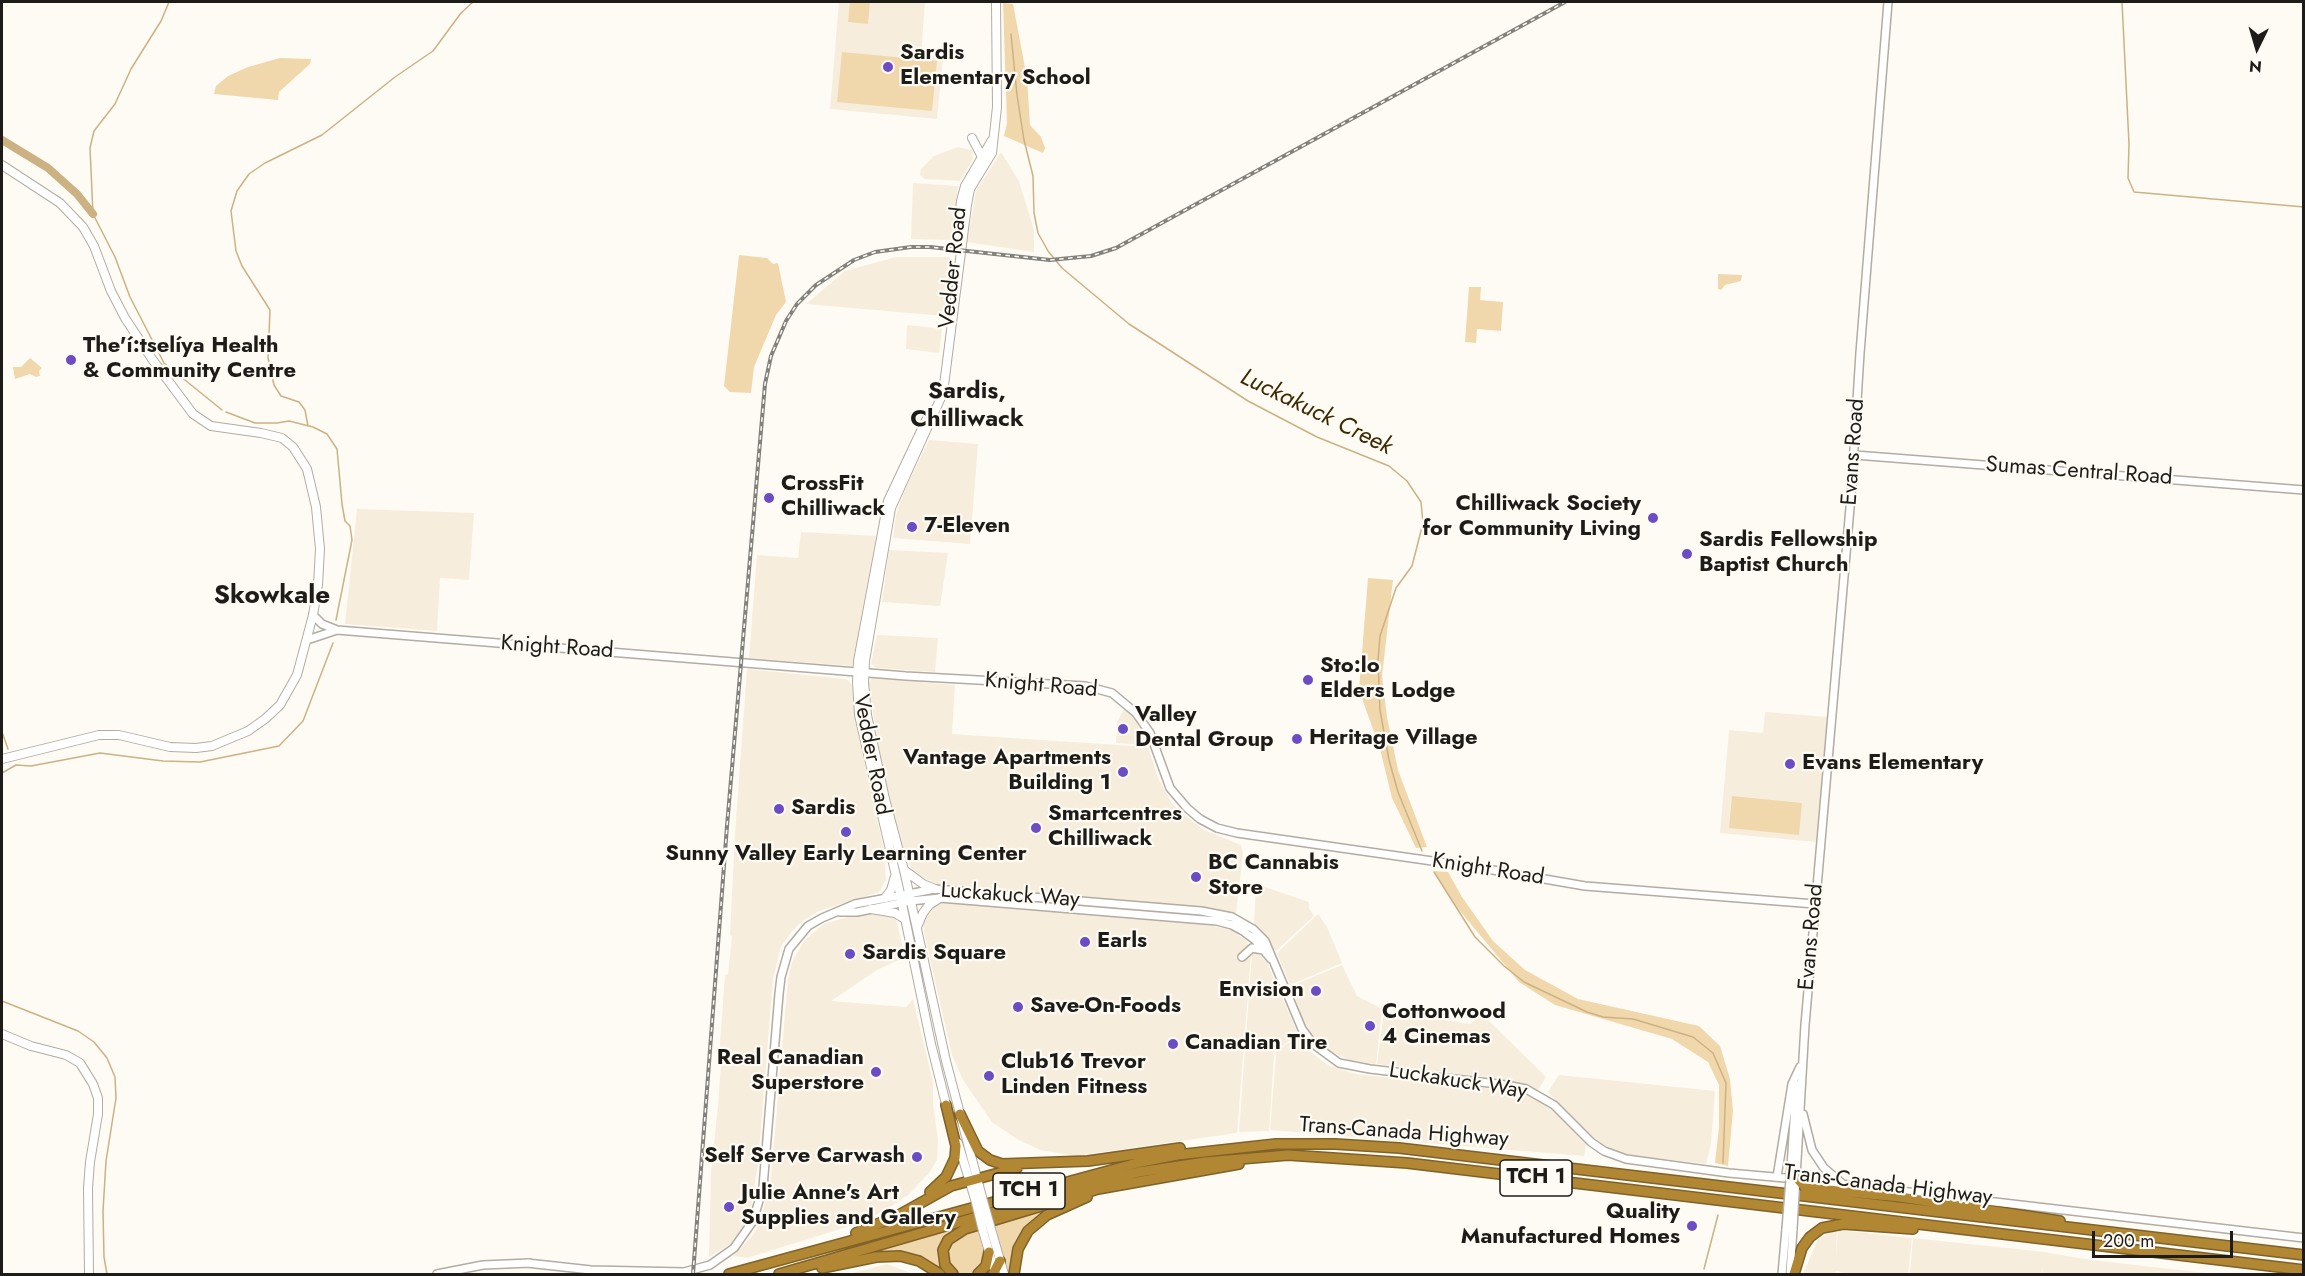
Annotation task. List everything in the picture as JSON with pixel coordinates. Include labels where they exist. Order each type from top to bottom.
[{"type":"highway","points":[[918,1203],[946,1177],[954,1164],[956,1146],[946,1106]]},
{"type":"highway","points":[[960,1114],[978,1151],[990,1160],[1002,1164],[1088,1161],[1269,1140],[1335,1144]]},
{"type":"highway","name":"Trans-Canada Highway","points":[[729,1275],[1147,1160],[1240,1147],[1335,1144],[1399,1148],[1528,1162],[2304,1255]]},
{"type":"highway","points":[[953,1275],[945,1265],[943,1250],[948,1240],[958,1233],[1065,1198],[1115,1186],[1220,1166],[1313,1156]]},
{"type":"highway","name":"Trans-Canada Highway","points":[[779,1275],[1139,1172],[1240,1158],[1313,1156],[1419,1164],[2304,1270]]},
{"type":"highway","points":[[765,1264],[865,1230],[899,1215],[944,1189],[973,1179],[1040,1164]]},
{"type":"highway","points":[[1797,1179],[2063,1221],[2078,1229]]},
{"type":"highway","points":[[1014,1275],[1018,1249],[1028,1231],[1036,1223],[1058,1209],[1115,1186]]},
{"type":"highway","points":[[1792,1275],[1806,1242],[1816,1232],[1835,1224],[2018,1236]]},
{"type":"highway","points":[[978,1275],[986,1266],[989,1252]]},
{"type":"highway","points":[[796,1275],[889,1256],[919,1261],[940,1275]]},
{"type":"highway","points":[[997,1274],[1000,1261]]},
{"type":"main road","name":"Vedder Road","points":[[996,2],[997,107],[992,153],[970,189],[943,393],[891,508],[861,672],[867,716],[885,799],[904,870],[973,1179],[987,1230],[1000,1261]]},
{"type":"main road","points":[[972,138],[982,157]]},
{"type":"main road","name":"Vedder Road","points":[[973,1179],[946,1106],[859,715],[861,672],[888,501],[938,392],[961,201],[965,186],[993,139]]},
{"type":"main road","points":[[2,165],[60,203],[83,227],[94,246],[111,291],[125,318],[193,414],[210,426],[282,438],[293,447],[306,468],[316,507],[320,549],[313,615],[297,675],[283,701],[265,719],[230,740],[213,746],[181,748],[119,735],[99,735],[2,759]]},
{"type":"main road","points":[[904,870],[923,884],[935,889]]},
{"type":"main road","points":[[885,898],[891,890],[896,875]]},
{"type":"main road","points":[[917,928],[928,905],[940,898]]},
{"type":"main road","points":[[870,909],[895,913],[904,919]]},
{"type":"main road","points":[[2,1034],[31,1046],[66,1055],[80,1063],[93,1084],[98,1098],[98,1114],[89,1171],[89,1275]]},
{"type":"main road","name":"Vedder Road","points":[[987,1230],[989,1252],[997,1274]]},
{"type":"street","name":"Evans Road","points":[[1782,1275],[1797,1179],[1803,1089],[1802,1062],[1855,455],[1861,347],[1888,2]]},
{"type":"street","name":"Sumas Central Road","points":[[1855,455],[2304,490]]},
{"type":"street","name":"Knight Road","points":[[313,615],[322,624],[337,630],[861,672],[1085,686],[1112,693],[1136,713],[1150,733],[1168,782],[1187,808],[1200,819],[1217,828],[1237,833],[1470,866],[1585,886],[1815,904]]},
{"type":"street","name":"Knight Road","points":[[307,640],[337,630]]},
{"type":"street","name":"Luckakuck Way","points":[[834,913],[870,909],[935,889],[1218,913],[1232,917],[1253,929],[1265,941],[1300,1026],[1321,1052],[1339,1063],[1370,1069],[1506,1084],[1526,1089],[1554,1105],[1591,1142],[1618,1157],[1720,1172],[1781,1178],[1792,1084],[1802,1062]]},
{"type":"street","name":"Luckakuck Way","points":[[910,897],[1217,921],[1243,931],[1264,950],[1274,963]]},
{"type":"street","name":"Luckakuck Way","points":[[437,1275],[483,1265],[526,1263],[684,1272],[710,1265],[734,1248],[749,1229],[756,1212],[763,1182],[779,994],[789,948],[808,926],[834,913],[855,904],[885,898],[900,899]]},
{"type":"street","points":[[1242,957],[1252,948],[1264,950]]},
{"type":"street","name":"Evans Road","points":[[1797,1179],[1796,1090],[1801,1082]]},
{"type":"street","points":[[1801,1106],[1812,1150],[1824,1168],[1844,1185]]},
{"type":"street","points":[[1821,1182],[1824,1168]]},
{"type":"street","points":[[1797,1179],[2304,1238]]},
{"type":"street","name":"Evans Road","points":[[1790,1229],[1792,1275]]},
{"type":"shaded area","name":"Sardis Elementary School","points":[[839,2],[925,2],[921,55],[943,57],[937,119],[830,109]]},
{"type":"shaded area","points":[[850,2],[870,2],[868,24],[848,22]]},
{"type":"shaded area","points":[[1003,3],[1013,4],[1027,78],[1030,125],[1041,137],[1045,148],[1043,153],[1004,136],[1007,123]]},
{"type":"shaded area","points":[[842,52],[937,61],[932,111],[837,102]]},
{"type":"shaded area","points":[[280,58],[311,59],[310,64],[279,92],[278,100],[214,94],[216,86],[228,76],[248,67]]},
{"type":"shaded area","points":[[958,147],[972,150],[973,159],[960,181],[925,179],[920,175],[921,169],[934,156]]},
{"type":"shaded area","points":[[1001,152],[1019,181],[1034,230],[1034,252],[967,242],[976,191]]},
{"type":"shaded area","points":[[913,183],[958,186],[952,240],[911,239]]},
{"type":"shaded area","points":[[739,255],[767,258],[773,264],[778,263],[786,302],[776,315],[754,367],[751,393],[730,392],[724,386]]},
{"type":"shaded area","points":[[896,257],[950,257],[944,316],[806,304],[845,271]]},
{"type":"shaded area","points":[[1718,274],[1742,275],[1741,281],[1725,285],[1721,290],[1718,289]]},
{"type":"shaded area","points":[[1469,287],[1481,287],[1480,300],[1503,302],[1501,331],[1477,329],[1476,343],[1465,342]]},
{"type":"shaded area","points":[[907,325],[942,329],[939,353],[906,349]]},
{"type":"shaded area","points":[[30,358],[42,368],[39,371],[40,376],[30,374],[15,379],[13,367],[21,367]]},
{"type":"shaded area","points":[[929,440],[978,444],[970,544],[893,538],[896,515],[905,489]]},
{"type":"shaded area","points":[[357,509],[474,513],[469,580],[440,578],[437,631],[345,624]]},
{"type":"shaded area","points":[[801,532],[876,536],[852,666],[749,658],[757,555],[798,558]]},
{"type":"shaded area","points":[[889,550],[948,553],[940,606],[882,602]]},
{"type":"shaded area","points":[[1368,578],[1393,580],[1382,676],[1387,717],[1398,770],[1427,847],[1416,848],[1392,798],[1380,749],[1359,690]]},
{"type":"shaded area","points":[[877,635],[938,638],[935,672],[877,668],[871,664]]},
{"type":"shaded area","points":[[747,669],[845,679],[852,685],[855,716],[883,846],[886,880],[879,892],[819,911],[804,920],[781,946],[773,979],[758,1164],[752,1202],[746,1222],[732,1243],[709,1257],[711,1173],[721,1064],[719,1058],[725,975],[728,974],[732,936],[730,935],[735,834]]},
{"type":"shaded area","points":[[872,678],[955,685],[952,734],[1148,747],[1158,778],[1171,802],[1179,811],[1204,830],[1241,845],[1243,853],[1236,913],[937,884],[913,873],[904,850],[885,782],[868,683]]},
{"type":"shaded area","points":[[1124,709],[1136,719],[1148,745],[1116,743],[1117,722]]},
{"type":"shaded area","points":[[1765,712],[1827,717],[1816,842],[1720,833],[1729,730],[1763,733]]},
{"type":"shaded area","points":[[1732,796],[1802,803],[1799,835],[1729,828]]},
{"type":"shaded area","points":[[1434,871],[1448,872],[1462,897],[1493,941],[1525,970],[1578,999],[1699,1026],[1720,1046],[1730,1079],[1733,1111],[1728,1166],[1715,1163],[1719,1127],[1719,1085],[1708,1062],[1672,1039],[1555,1005],[1519,982],[1455,905]]},
{"type":"shaded area","points":[[1256,884],[1309,902],[1309,908],[1314,916],[1276,951],[1254,924]]},
{"type":"shaded area","points":[[948,901],[1209,925],[1231,930],[1247,941],[1251,955],[1237,1133],[1075,1156],[1040,1150],[1017,1139],[992,1122],[963,1080],[952,1055],[925,937],[922,918],[932,905]]},
{"type":"shaded area","points":[[883,912],[896,919],[905,957],[877,970],[831,1001],[906,1007],[913,999],[933,1082],[938,1141],[937,1160],[929,1173],[908,1195],[882,1212],[847,1227],[747,1258],[733,1256],[754,1234],[762,1215],[771,1178],[788,979],[792,962],[804,941],[824,924],[851,916]]},
{"type":"shaded area","points":[[1318,914],[1327,927],[1342,963],[1290,985],[1277,953]]},
{"type":"shaded area","points":[[1252,953],[1259,954],[1267,963],[1298,1034],[1273,1053],[1269,1131],[1239,1132]]},
{"type":"shaded area","points":[[1342,965],[1357,996],[1382,1009],[1376,1064],[1349,1060],[1332,1052],[1316,1041],[1302,1019],[1291,986]]},
{"type":"shaded area","points":[[1384,1011],[1470,1024],[1482,1014],[1546,1077],[1538,1090],[1494,1078],[1377,1064]]},
{"type":"shaded area","points":[[1298,1036],[1312,1053],[1328,1065],[1356,1074],[1513,1091],[1535,1098],[1557,1115],[1586,1145],[1584,1156],[1270,1130],[1276,1055],[1274,1053]]},
{"type":"shaded area","points":[[1559,1075],[1715,1091],[1711,1144],[1706,1164],[1624,1154],[1603,1145],[1570,1116],[1548,1092]]},
{"type":"shaded area","points":[[1067,1199],[1035,1219],[1012,1274],[1009,1274],[995,1224]]},
{"type":"shaded area","points":[[969,1225],[947,1239],[946,1274],[929,1264],[864,1255]]},
{"type":"shaded area","points":[[978,1229],[984,1253],[982,1265],[976,1272],[957,1273],[948,1263],[949,1247],[956,1240]]},
{"type":"shaded area","points":[[1837,1229],[1836,1258],[1838,1230],[1912,1238],[1908,1274],[1849,1274],[1836,1271],[1835,1273],[1844,1274],[1803,1274],[1818,1239]]},
{"type":"shaded area","points":[[1913,1238],[2215,1274],[2042,1274],[2043,1265],[2041,1274],[1910,1274]]},
{"type":"shaded area","points":[[887,1264],[913,1274],[849,1274]]},
{"type":"waterway","points":[[169,2],[161,21],[131,69],[115,104],[94,131],[90,148],[93,214],[115,257],[130,297],[164,363],[222,410]]},
{"type":"waterway","points":[[308,426],[305,410],[299,402],[281,396],[274,385],[268,358],[270,310],[242,266],[236,251],[231,211],[237,191],[249,174],[265,163],[322,135],[395,77],[433,51],[461,13],[473,2]]},
{"type":"waterway","points":[[2122,2],[2129,144],[2128,178],[2134,192],[2304,207]]},
{"type":"waterway","name":"Luckakuck Creek","points":[[1011,34],[1017,95],[1024,140],[1033,176],[1034,213],[1038,233],[1048,251],[1062,268],[1129,324],[1248,401],[1317,437],[1389,466],[1407,481],[1421,502],[1423,523],[1412,566],[1396,588],[1380,636],[1378,660],[1380,710],[1389,760],[1398,792],[1422,851]]},
{"type":"waterway","points":[[2,140],[48,168],[77,194],[93,214]]},
{"type":"waterway","points":[[226,412],[255,423],[289,421],[313,427],[327,434],[337,449],[342,504],[345,521],[350,526],[352,540],[336,620]]},
{"type":"waterway","points":[[2,773],[16,765],[31,766],[100,753],[163,761],[200,762],[279,746],[303,721],[333,643]]},
{"type":"waterway","points":[[2,732],[8,749]]},
{"type":"waterway","name":"Luckakuck Creek","points":[[1434,872],[1475,937],[1524,982],[1587,1012],[1603,1017],[1633,1019],[1693,1037],[1713,1053],[1726,1083],[1723,1163]]},
{"type":"waterway","points":[[2,1001],[78,1031],[94,1042],[107,1058],[115,1077],[116,1098],[106,1161],[103,1211],[104,1257],[107,1274]]},
{"type":"waterway","name":"Luckakuck Creek","points":[[1704,1269],[1718,1215]]},
{"type":"railway","points":[[693,1274],[727,826],[765,384],[771,356],[786,321],[797,304],[816,285],[854,260],[875,252],[930,247],[1050,260],[1091,256],[1116,248],[1565,2]]},
{"type":"place","name":"Sardis Elementary School","points":[[888,67]]},
{"type":"place","name":"The'í:tselíya Health & Community Centre","points":[[71,360]]},
{"type":"place","name":"CrossFit Chilliwack","points":[[769,498]]},
{"type":"place","name":"Chilliwack Society for Community Living","points":[[1653,518]]},
{"type":"place","name":"7-Eleven","points":[[912,527]]},
{"type":"place","name":"Sardis Fellowship Baptist Church","points":[[1687,554]]},
{"type":"place","name":"Sto:lo Elders Lodge","points":[[1308,680]]},
{"type":"place","name":"Valley Dental Group","points":[[1123,729]]},
{"type":"place","name":"Heritage Village","points":[[1297,739]]},
{"type":"place","name":"Evans Elementary","points":[[1790,764]]},
{"type":"place","name":"Vantage Apartments Building 1","points":[[1123,772]]},
{"type":"place","name":"Sardis","points":[[779,809]]},
{"type":"place","name":"Smartcentres Chilliwack","points":[[1036,828]]},
{"type":"place","name":"Sunny Valley Early Learning Center","points":[[846,832]]},
{"type":"place","name":"BC Cannabis Store","points":[[1196,877]]},
{"type":"place","name":"Earls","points":[[1085,942]]},
{"type":"place","name":"Sardis Square","points":[[850,954]]},
{"type":"place","name":"Envision","points":[[1316,991]]},
{"type":"place","name":"Save-On-Foods","points":[[1018,1007]]},
{"type":"place","name":"Cottonwood 4 Cinemas","points":[[1370,1026]]},
{"type":"place","name":"Canadian Tire","points":[[1173,1044]]},
{"type":"place","name":"Real Canadian Superstore","points":[[876,1072]]},
{"type":"place","name":"Club16 Trevor Linden Fitness","points":[[989,1076]]},
{"type":"place","name":"Self Serve Carwash","points":[[917,1157]]},
{"type":"place","name":"Julie Anne's Art Supplies and Gallery","points":[[729,1207]]},
{"type":"place","name":"Quality Manufactured Homes","points":[[1692,1226]]},
{"type":"district","name":"Sardis, Chilliwack","points":[[967,406]]},
{"type":"district","name":"Skowkale","points":[[272,597]]}]
